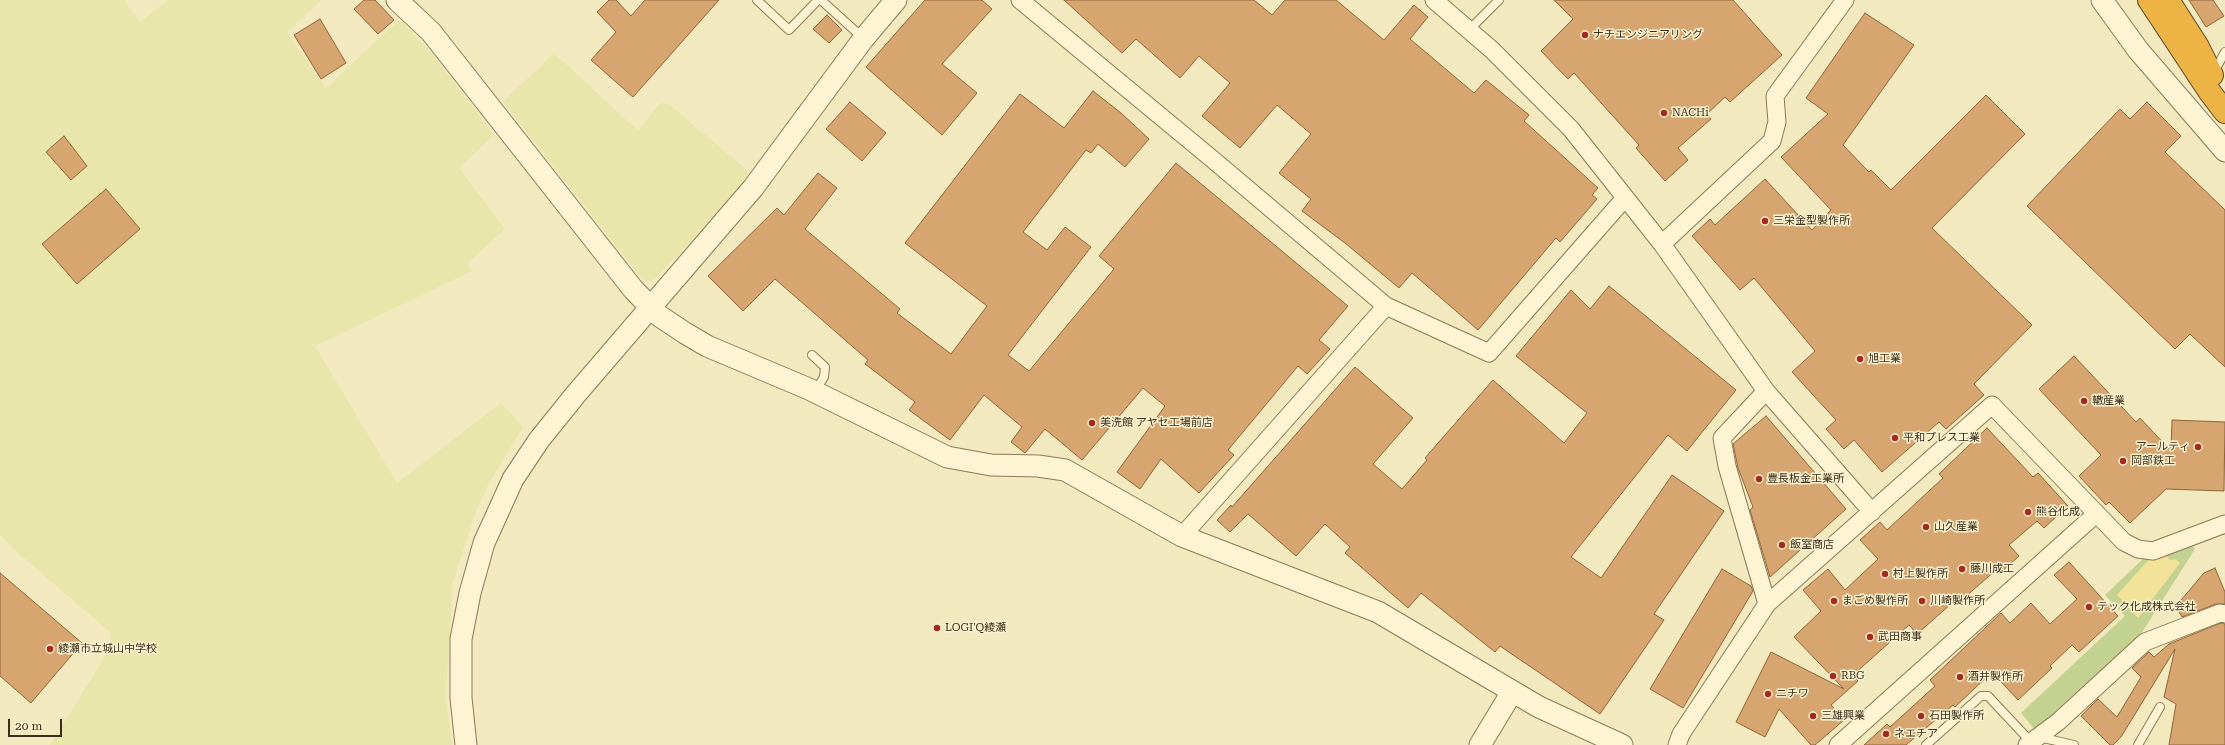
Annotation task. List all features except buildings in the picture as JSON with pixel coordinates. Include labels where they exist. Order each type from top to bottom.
[{"type":"highway","points":[[2149,0],[2209,91],[2225,112]]},
{"type":"highway","points":[[2168,0],[2198,47],[2213,76]]},
{"type":"street","points":[[397,0],[431,32],[633,289],[668,322],[707,346],[815,393],[947,457],[991,465],[1038,466],[1065,470],[1182,536],[1378,612],[1512,692],[1558,717],[1622,745]]},
{"type":"street","points":[[466,745],[461,698],[461,639],[470,593],[484,543],[513,479],[539,440],[650,306],[753,188],[864,38],[896,0]]},
{"type":"street","points":[[1020,0],[1211,158],[1386,306],[1489,353],[1624,198]]},
{"type":"street","points":[[1434,0],[1492,50],[1571,129],[1624,198],[1662,244],[1766,391],[1872,512]]},
{"type":"street","points":[[1662,244],[1772,140],[1777,122],[1775,96],[1845,0]]},
{"type":"street","points":[[2102,0],[2138,50],[2225,151]]},
{"type":"street","points":[[1182,536],[1386,306]]},
{"type":"street","points":[[1766,391],[1722,438],[1727,466],[1767,604]]},
{"type":"street","points":[[1677,745],[1682,734],[1767,604],[1992,405],[2124,542],[2138,549],[2153,551],[2225,524]]},
{"type":"street","points":[[1838,745],[2096,514]]},
{"type":"street","points":[[2032,741],[2058,722],[2145,642],[2220,613],[2225,614]]},
{"type":"street","points":[[1480,745],[1512,692]]},
{"type":"lane","points":[[757,0],[789,30],[819,0],[864,38]]},
{"type":"lane","points":[[1469,30],[1499,0]]},
{"type":"lane","points":[[2213,76],[2216,66],[2225,52]]},
{"type":"lane","points":[[812,355],[825,367],[824,377],[815,393]]},
{"type":"lane","points":[[1926,745],[1981,696],[1988,696],[2032,741],[2074,745]]},
{"type":"lane","points":[[2138,745],[2160,707]]},
{"type":"shaded area","points":[[0,0],[124,0],[140,22],[168,0],[321,0],[287,33],[326,88],[398,21],[402,22],[433,55],[494,135],[459,168],[505,229],[468,263],[472,271],[315,346],[397,483],[501,403],[523,427],[489,483],[477,508],[453,582],[446,695],[452,745],[50,745],[111,647],[110,632],[9,545],[0,534]]},
{"type":"shaded area","points":[[554,53],[638,131],[659,104],[664,103],[670,105],[749,172],[735,192],[704,227],[655,279],[648,282],[642,279],[503,102]]},
{"type":"green space","points":[[2191,544],[2195,549],[2141,634],[2035,730],[2021,713],[2125,616],[2105,595],[2144,558],[2166,555]]},
{"type":"sand","points":[[2166,555],[2170,560],[2175,559],[2180,563],[2138,618],[2117,595],[2151,557]]},
{"type":"place","name":"ナチエンジニアリング","points":[[1585,35]]},
{"type":"place","name":"NACHi","points":[[1664,113]]},
{"type":"place","name":"三栄金型製作所","points":[[1765,221]]},
{"type":"place","name":"旭工業","points":[[1860,359]]},
{"type":"place","name":"轍産業","points":[[2084,401]]},
{"type":"place","name":"美洗館 アヤセ工場前店","points":[[1092,423]]},
{"type":"place","name":"平和プレス工業","points":[[1895,438]]},
{"type":"place","name":"アールティ","points":[[2198,447]]},
{"type":"place","name":"岡部鉄工","points":[[2123,461]]},
{"type":"place","name":"豊長板金工業所","points":[[1759,479]]},
{"type":"place","name":"熊谷化成","points":[[2028,512]]},
{"type":"place","name":"山久産業","points":[[1926,527]]},
{"type":"place","name":"飯室商店","points":[[1782,545]]},
{"type":"place","name":"藤川成工","points":[[1962,569]]},
{"type":"place","name":"村上製作所","points":[[1885,574]]},
{"type":"place","name":"まごめ製作所","points":[[1834,601]]},
{"type":"place","name":"川崎製作所","points":[[1922,601]]},
{"type":"place","name":"テック化成株式会社","points":[[2089,607]]},
{"type":"place","name":"LOGI'Q綾瀬","points":[[937,628]]},
{"type":"place","name":"武田商事","points":[[1870,637]]},
{"type":"place","name":"綾瀬市立城山中学校","points":[[50,649]]},
{"type":"place","name":"RBG","points":[[1833,676]]},
{"type":"place","name":"酒井製作所","points":[[1960,677]]},
{"type":"place","name":"ニチワ","points":[[1768,694]]},
{"type":"place","name":"三雄興業","points":[[1813,716]]},
{"type":"place","name":"石田製作所","points":[[1921,716]]},
{"type":"place","name":"ネエチア","points":[[1886,734]]}]
